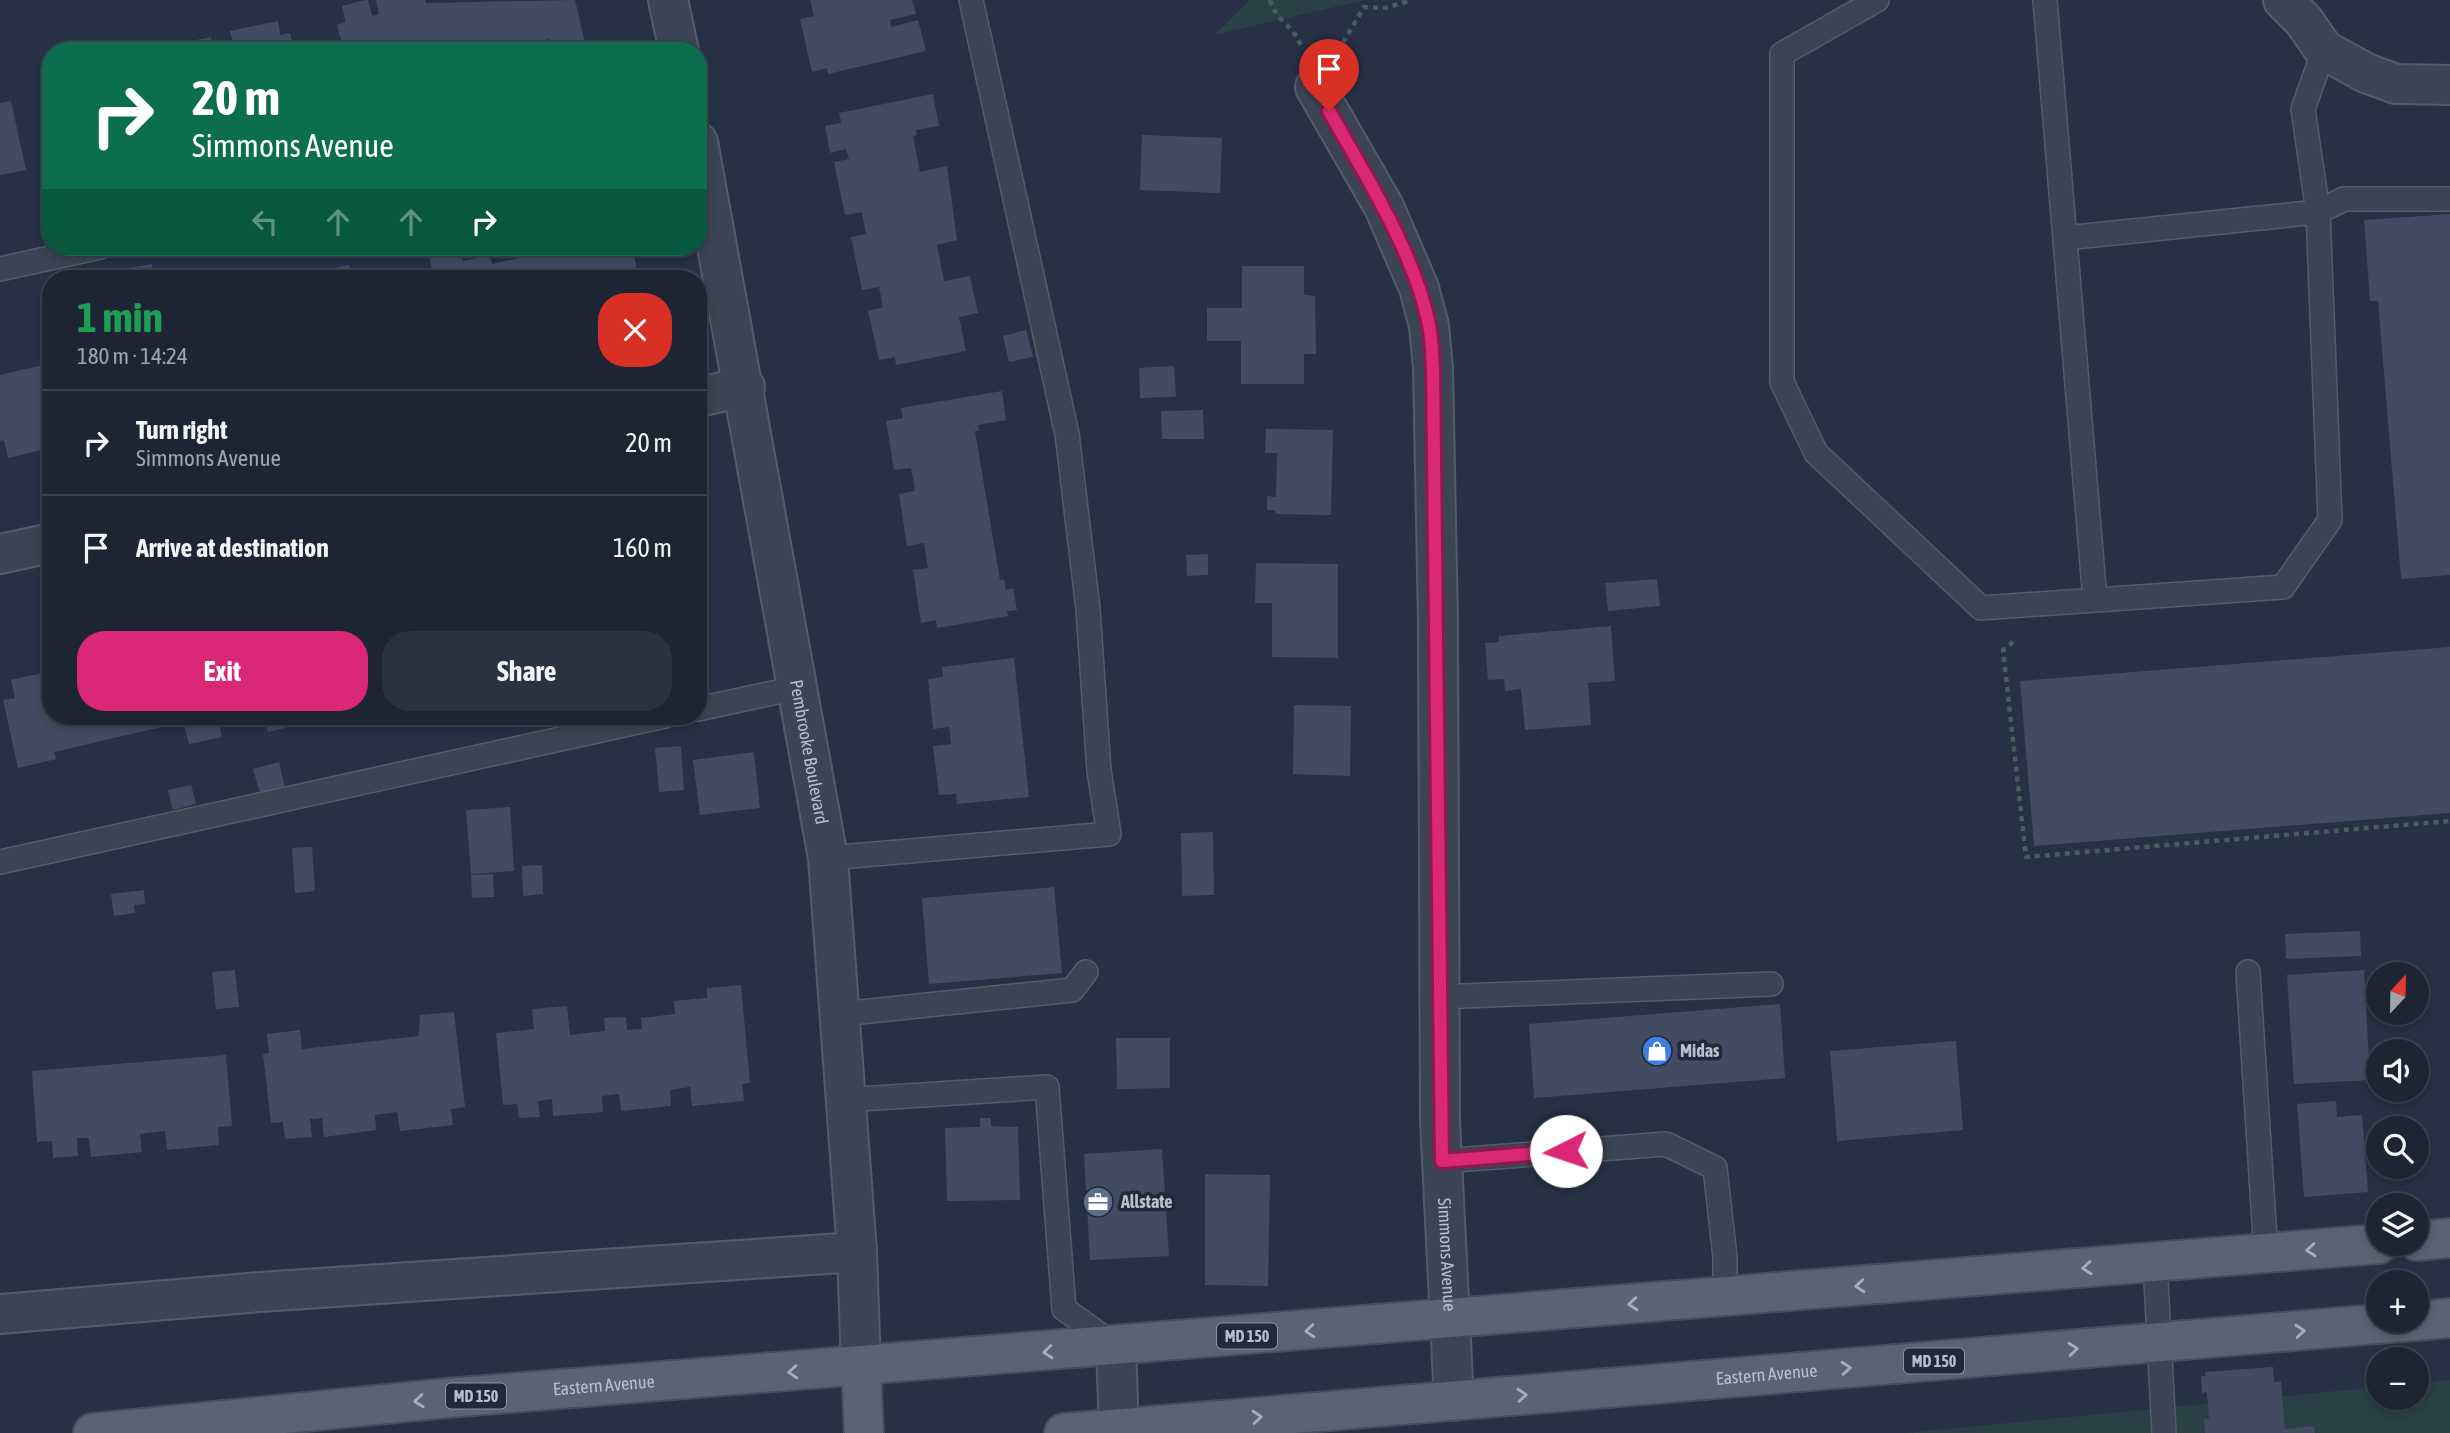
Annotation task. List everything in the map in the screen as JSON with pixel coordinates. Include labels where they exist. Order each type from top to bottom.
[{"type":"main road","points":[[2429,1240],[2450,1238]]},
{"type":"main road","name":"Eastern Avenue","points":[[93,1433],[447,1398],[2366,1245]]},
{"type":"main road","name":"Eastern Avenue","points":[[2429,1320],[2450,1318]]},
{"type":"main road","name":"Eastern Avenue","points":[[1064,1433],[1120,1431],[2366,1325]]},
{"type":"main road","points":[[861,1367],[863,1433]]},
{"type":"street","points":[[668,0],[677,42]]},
{"type":"street","points":[[2283,0],[2304,21],[2324,50],[2366,73],[2396,84],[2450,85]]},
{"type":"street","name":"Simmons Avenue","points":[[1315,87],[1384,207],[1419,288],[1429,326],[1433,368],[1437,609],[1442,1161],[1454,1401]]},
{"type":"street","name":"Pembrooke Boulevard","points":[[707,189],[745,387],[828,858],[857,1252],[861,1367]]},
{"type":"street","points":[[707,395],[745,387]]},
{"type":"street","points":[[0,554],[42,545]]},
{"type":"street","points":[[0,1314],[274,1291],[857,1252]]},
{"type":"street","points":[[1116,1346],[1120,1431]]},
{"type":"lane","points":[[828,858],[1109,834],[1099,771],[1088,609],[1067,434],[971,0]]},
{"type":"lane","points":[[1877,0],[1782,54],[1782,382],[1816,453],[1982,608],[2283,587],[2330,520],[2318,212],[2303,109],[2324,50]]},
{"type":"lane","points":[[2045,0],[2095,600]]},
{"type":"lane","points":[[2065,238],[2318,212],[2344,199],[2450,199]]},
{"type":"lane","points":[[0,269],[59,256]]},
{"type":"lane","points":[[707,707],[796,688]]},
{"type":"lane","points":[[0,862],[624,725]]},
{"type":"lane","points":[[841,1014],[1072,990],[1086,972]]},
{"type":"lane","points":[[2248,972],[2266,1254]]},
{"type":"lane","points":[[1439,998],[1771,984]]},
{"type":"lane","points":[[844,1100],[1047,1087],[1064,1309],[1116,1346]]},
{"type":"lane","points":[[1442,1161],[1666,1144],[1715,1168],[1725,1257],[1725,1297]]},
{"type":"lane","points":[[2155,1262],[2164,1433]]},
{"type":"path","points":[[1270,0],[1274,14],[1299,40],[1315,87]]},
{"type":"path","points":[[1315,87],[1364,7],[1385,8],[1412,0]]},
{"type":"path","points":[[2027,846],[2026,857],[2450,821]]},
{"type":"green space","points":[[1250,0],[1365,0],[1214,35]]},
{"type":"green space","points":[[2450,1380],[2450,1433],[1905,1433],[2366,1388],[2366,1410],[2429,1410],[2429,1382]]},
{"type":"building","points":[[368,0],[372,16],[379,14],[376,0],[425,0],[426,3],[575,0],[585,42],[550,42],[549,39],[537,42],[342,42],[337,25],[346,22],[342,6]]},
{"type":"building","points":[[810,0],[912,0],[916,14],[890,20],[891,27],[918,20],[926,51],[828,74],[827,68],[812,72],[800,19],[814,16]]},
{"type":"building","points":[[278,21],[280,35],[290,33],[292,42],[233,42],[230,31]]},
{"type":"building","points":[[211,37],[212,42],[186,42]]},
{"type":"building","points":[[933,94],[939,126],[916,130],[917,135],[913,136],[920,172],[947,166],[957,240],[937,245],[944,281],[970,276],[978,313],[959,317],[966,351],[896,365],[895,357],[879,360],[868,311],[883,307],[879,287],[862,290],[851,237],[866,234],[862,212],[845,215],[834,162],[849,159],[846,149],[830,153],[825,126],[841,123],[839,113]]},
{"type":"building","points":[[11,101],[26,170],[0,175],[0,103]]},
{"type":"building","points":[[1142,135],[1222,138],[1220,193],[1140,190]]},
{"type":"building","points":[[2450,214],[2450,575],[2401,579],[2378,301],[2370,301],[2364,220]]},
{"type":"building","points":[[429,256],[462,256],[463,261],[490,256],[492,264],[528,256],[634,256],[637,270],[432,270]]},
{"type":"building","points":[[152,264],[153,270],[123,270]]},
{"type":"building","points":[[349,265],[350,270],[325,270]]},
{"type":"building","points":[[1242,266],[1304,266],[1304,295],[1315,296],[1316,354],[1304,354],[1304,384],[1241,384],[1241,341],[1207,341],[1207,308],[1242,308]]},
{"type":"building","points":[[1026,330],[1033,357],[1009,362],[1003,336]]},
{"type":"building","points":[[42,365],[42,450],[8,458],[4,440],[0,441],[0,375]]},
{"type":"building","points":[[1174,366],[1176,397],[1140,398],[1139,368]]},
{"type":"building","points":[[1002,391],[1006,420],[978,425],[979,431],[975,431],[1000,580],[1004,579],[1006,590],[1013,588],[1017,610],[1007,611],[1008,616],[937,628],[936,620],[921,623],[913,570],[928,568],[924,543],[907,546],[899,494],[915,491],[911,468],[894,470],[886,421],[903,418],[901,408]]},
{"type":"building","points":[[1203,410],[1204,439],[1162,439],[1161,411]]},
{"type":"building","points":[[1266,429],[1333,430],[1331,515],[1276,514],[1275,510],[1267,510],[1267,496],[1276,497],[1277,453],[1265,453]]},
{"type":"building","points":[[1208,554],[1208,575],[1187,576],[1186,555]]},
{"type":"building","points":[[1256,563],[1338,564],[1338,658],[1272,657],[1272,603],[1255,603]]},
{"type":"building","points":[[1657,579],[1660,606],[1608,611],[1605,583]]},
{"type":"building","points":[[1611,626],[1615,681],[1588,683],[1591,725],[1525,730],[1521,689],[1505,691],[1504,679],[1488,680],[1485,643],[1499,642],[1499,636]]},
{"type":"building","points":[[2450,647],[2450,813],[2034,846],[2020,681]]},
{"type":"building","points":[[1014,658],[1029,797],[957,804],[956,794],[939,795],[933,746],[951,744],[949,727],[933,729],[928,679],[943,677],[942,667]]},
{"type":"building","points":[[42,673],[42,725],[170,725],[54,752],[56,759],[18,768],[3,700],[15,698],[11,680]]},
{"type":"building","points":[[1294,705],[1351,706],[1350,776],[1293,774]]},
{"type":"building","points":[[184,725],[219,725],[222,737],[189,744]]},
{"type":"building","points":[[266,725],[297,725],[268,732]]},
{"type":"building","points":[[681,746],[684,790],[659,792],[655,748]]},
{"type":"building","points":[[754,752],[760,808],[700,815],[693,760]]},
{"type":"building","points":[[279,762],[285,787],[260,793],[253,769]]},
{"type":"building","points":[[191,785],[196,804],[173,810],[168,790]]},
{"type":"building","points":[[510,807],[514,871],[471,874],[466,810]]},
{"type":"building","points":[[1213,832],[1214,895],[1182,896],[1181,833]]},
{"type":"building","points":[[312,847],[315,891],[295,893],[292,848]]},
{"type":"building","points":[[542,865],[543,894],[523,896],[522,866]]},
{"type":"building","points":[[493,874],[494,897],[472,898],[471,875]]},
{"type":"building","points":[[1054,887],[1062,973],[929,984],[922,898]]},
{"type":"building","points":[[144,890],[145,904],[134,905],[135,913],[114,916],[111,894]]},
{"type":"building","points":[[2360,931],[2361,956],[2286,959],[2285,934]]},
{"type":"building","points":[[235,970],[239,1007],[216,1009],[212,972]]},
{"type":"building","points":[[2364,970],[2368,1039],[2366,1080],[2294,1084],[2287,975]]},
{"type":"building","points":[[741,985],[750,1083],[742,1084],[744,1101],[692,1106],[690,1087],[670,1090],[671,1106],[621,1111],[619,1094],[602,1096],[603,1112],[553,1116],[552,1099],[538,1101],[540,1117],[519,1118],[517,1104],[503,1105],[496,1033],[534,1029],[532,1009],[567,1006],[570,1035],[605,1031],[604,1018],[626,1017],[627,1030],[642,1029],[641,1018],[675,1014],[674,1001],[707,998],[707,988]]},
{"type":"building","name":"Midas","points":[[1780,1004],[1785,1078],[1534,1098],[1529,1024]]},
{"type":"building","points":[[454,1012],[465,1107],[451,1109],[453,1125],[400,1131],[397,1112],[375,1115],[376,1130],[324,1137],[322,1118],[310,1119],[312,1137],[285,1139],[283,1122],[271,1123],[263,1054],[269,1053],[267,1034],[300,1030],[302,1049],[419,1036],[420,1015]]},
{"type":"building","points":[[1116,1038],[1170,1038],[1170,1088],[1117,1089]]},
{"type":"building","points":[[1956,1041],[1963,1130],[1837,1141],[1830,1051]]},
{"type":"building","points":[[226,1055],[232,1126],[218,1127],[219,1145],[167,1150],[165,1131],[140,1134],[142,1152],[91,1157],[89,1138],[77,1138],[78,1156],[53,1158],[52,1141],[37,1142],[32,1071]]},
{"type":"building","points":[[2336,1101],[2337,1117],[2362,1115],[2368,1192],[2304,1197],[2297,1104]]},
{"type":"building","points":[[980,1118],[991,1118],[991,1126],[1018,1127],[1020,1200],[947,1201],[945,1128],[980,1127]]},
{"type":"building","points":[[1162,1149],[1169,1256],[1090,1260],[1084,1154]]},
{"type":"building","points":[[1205,1174],[1270,1175],[1268,1286],[1205,1285]]},
{"type":"building","points":[[2273,1367],[2274,1382],[2281,1381],[2285,1429],[2314,1426],[2315,1433],[2205,1433],[2204,1419],[2209,1419],[2207,1392],[2202,1393],[2201,1376],[2205,1376],[2205,1372]]},
{"type":"place","name":"Midas","points":[[1657,1051]]},
{"type":"place","name":"Allstate","points":[[1098,1202]]},
{"type":"route","points":[[1329,111],[1384,207],[1419,288],[1429,326],[1433,368],[1438,622],[1442,1161],[1566,1151]]}]
